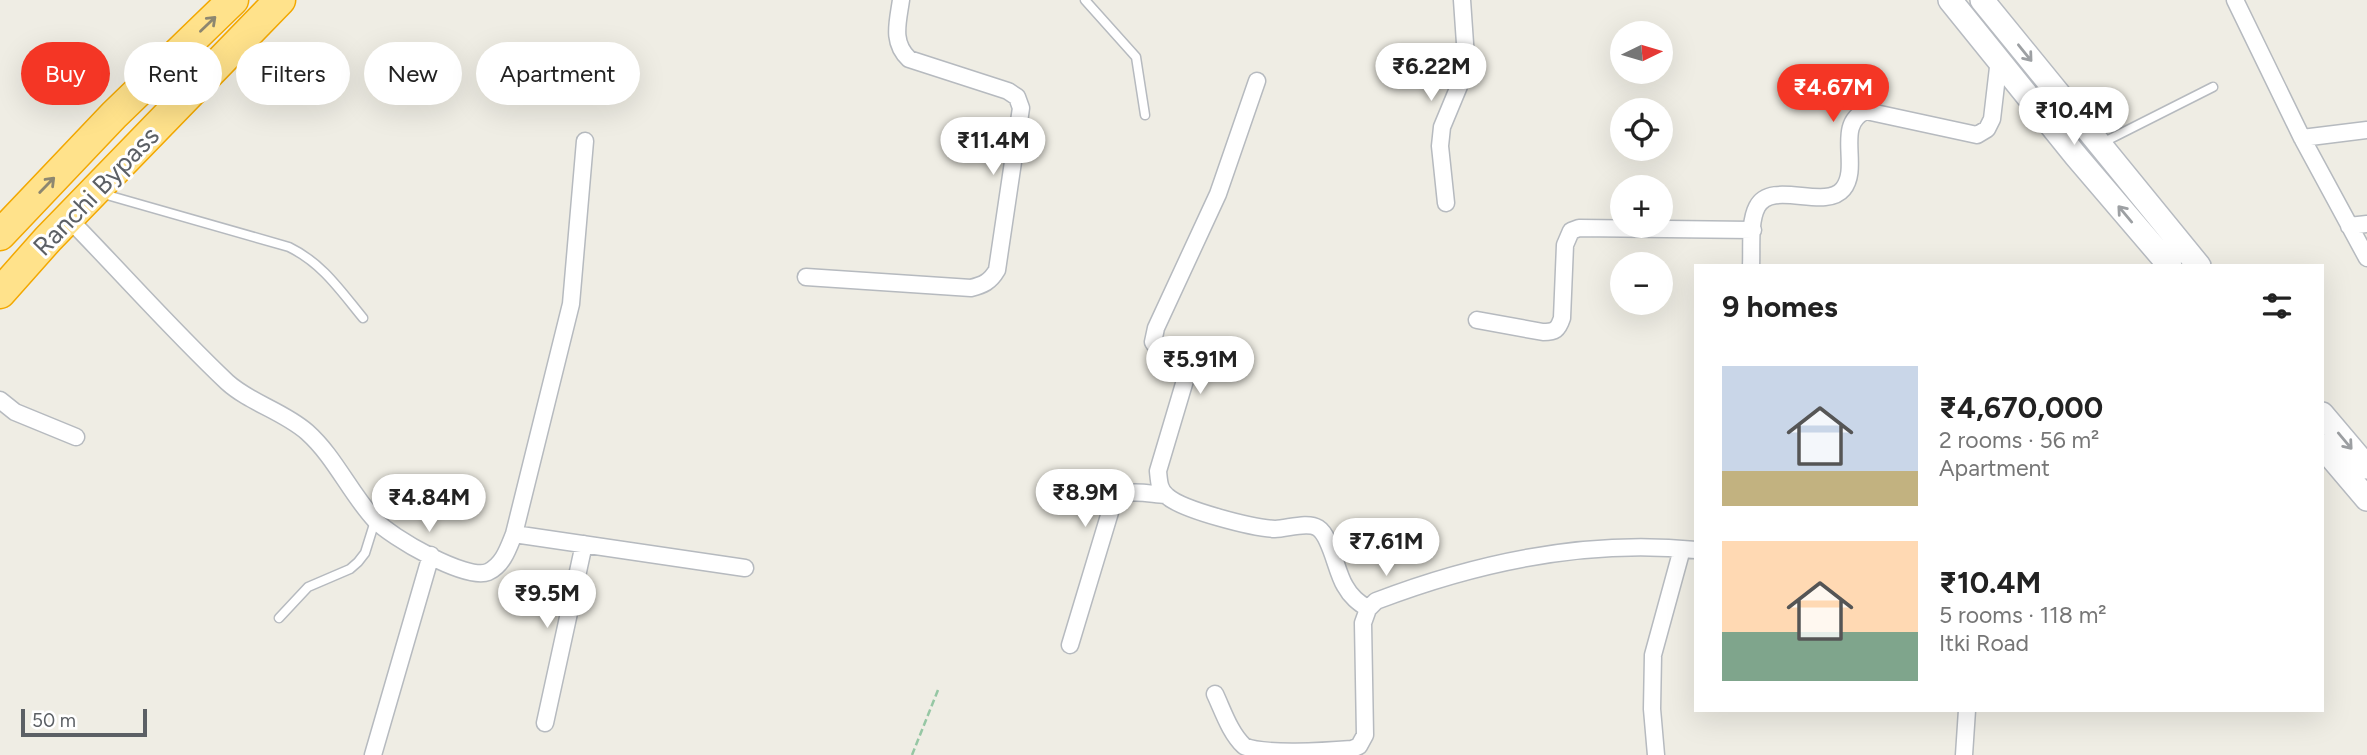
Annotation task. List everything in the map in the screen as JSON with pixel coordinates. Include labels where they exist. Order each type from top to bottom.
[{"type":"highway","name":"Ranchi Bypass","points":[[0,235],[114,116],[233,0]]},
{"type":"highway","name":"Ranchi Bypass","points":[[0,293],[68,218],[281,0]]},
{"type":"main road","points":[[1950,0],[2076,156],[2168,264]]},
{"type":"main road","points":[[1982,0],[2197,264]]},
{"type":"main road","points":[[2324,416],[2367,467]]},
{"type":"main road","points":[[2324,448],[2367,499]]},
{"type":"street","points":[[806,277],[971,288],[992,279],[997,270],[1021,108],[1017,97],[1008,90],[909,59],[901,51],[896,38],[901,0]]},
{"type":"street","points":[[1446,203],[1440,146],[1442,127],[1464,74],[1466,58],[1462,0]]},
{"type":"street","points":[[2235,0],[2302,138],[2367,258]]},
{"type":"street","points":[[1751,264],[1755,209],[1762,199],[1774,195],[1827,197],[1839,193],[1846,185],[1849,137],[1857,115],[1867,111],[1967,135],[1977,135],[1987,129],[1992,119],[1999,59]]},
{"type":"street","points":[[1165,495],[1159,485],[1158,471],[1186,377],[1184,366],[1159,351],[1153,342],[1156,328],[1218,194],[1257,82]]},
{"type":"street","points":[[2302,138],[2367,130]]},
{"type":"street","points":[[68,218],[229,384],[286,416],[309,434],[375,521],[409,545],[471,573],[486,573],[497,566],[505,556],[514,534],[571,304],[585,141]]},
{"type":"street","points":[[2350,226],[2367,224]]},
{"type":"street","points":[[1477,320],[1543,332],[1553,332],[1559,328],[1562,318],[1565,245],[1571,231],[1579,228],[1753,230]]},
{"type":"street","points":[[0,400],[15,412],[76,438]]},
{"type":"street","points":[[1070,645],[1114,499],[1122,493],[1165,495],[1188,508],[1264,528],[1309,525],[1318,528],[1325,536],[1343,585],[1352,598],[1367,609]]},
{"type":"street","points":[[514,534],[745,568]]},
{"type":"street","points":[[545,723],[584,544]]},
{"type":"street","points":[[1215,694],[1242,744],[1258,754],[1352,749],[1359,746],[1365,735],[1363,623],[1367,609],[1376,601],[1521,557],[1626,548],[1689,550],[1653,655],[1652,709],[1656,755]]},
{"type":"street","points":[[373,755],[431,555]]},
{"type":"street","points":[[1964,755],[1967,712]]},
{"type":"lane","points":[[1086,0],[1136,57],[1145,115]]},
{"type":"lane","points":[[2099,144],[2213,87]]},
{"type":"lane","points":[[94,191],[289,247],[322,267],[363,318]]},
{"type":"lane","points":[[279,618],[308,587],[350,569],[358,562],[365,553],[375,521]]},
{"type":"path","points":[[912,755],[938,691]]}]
